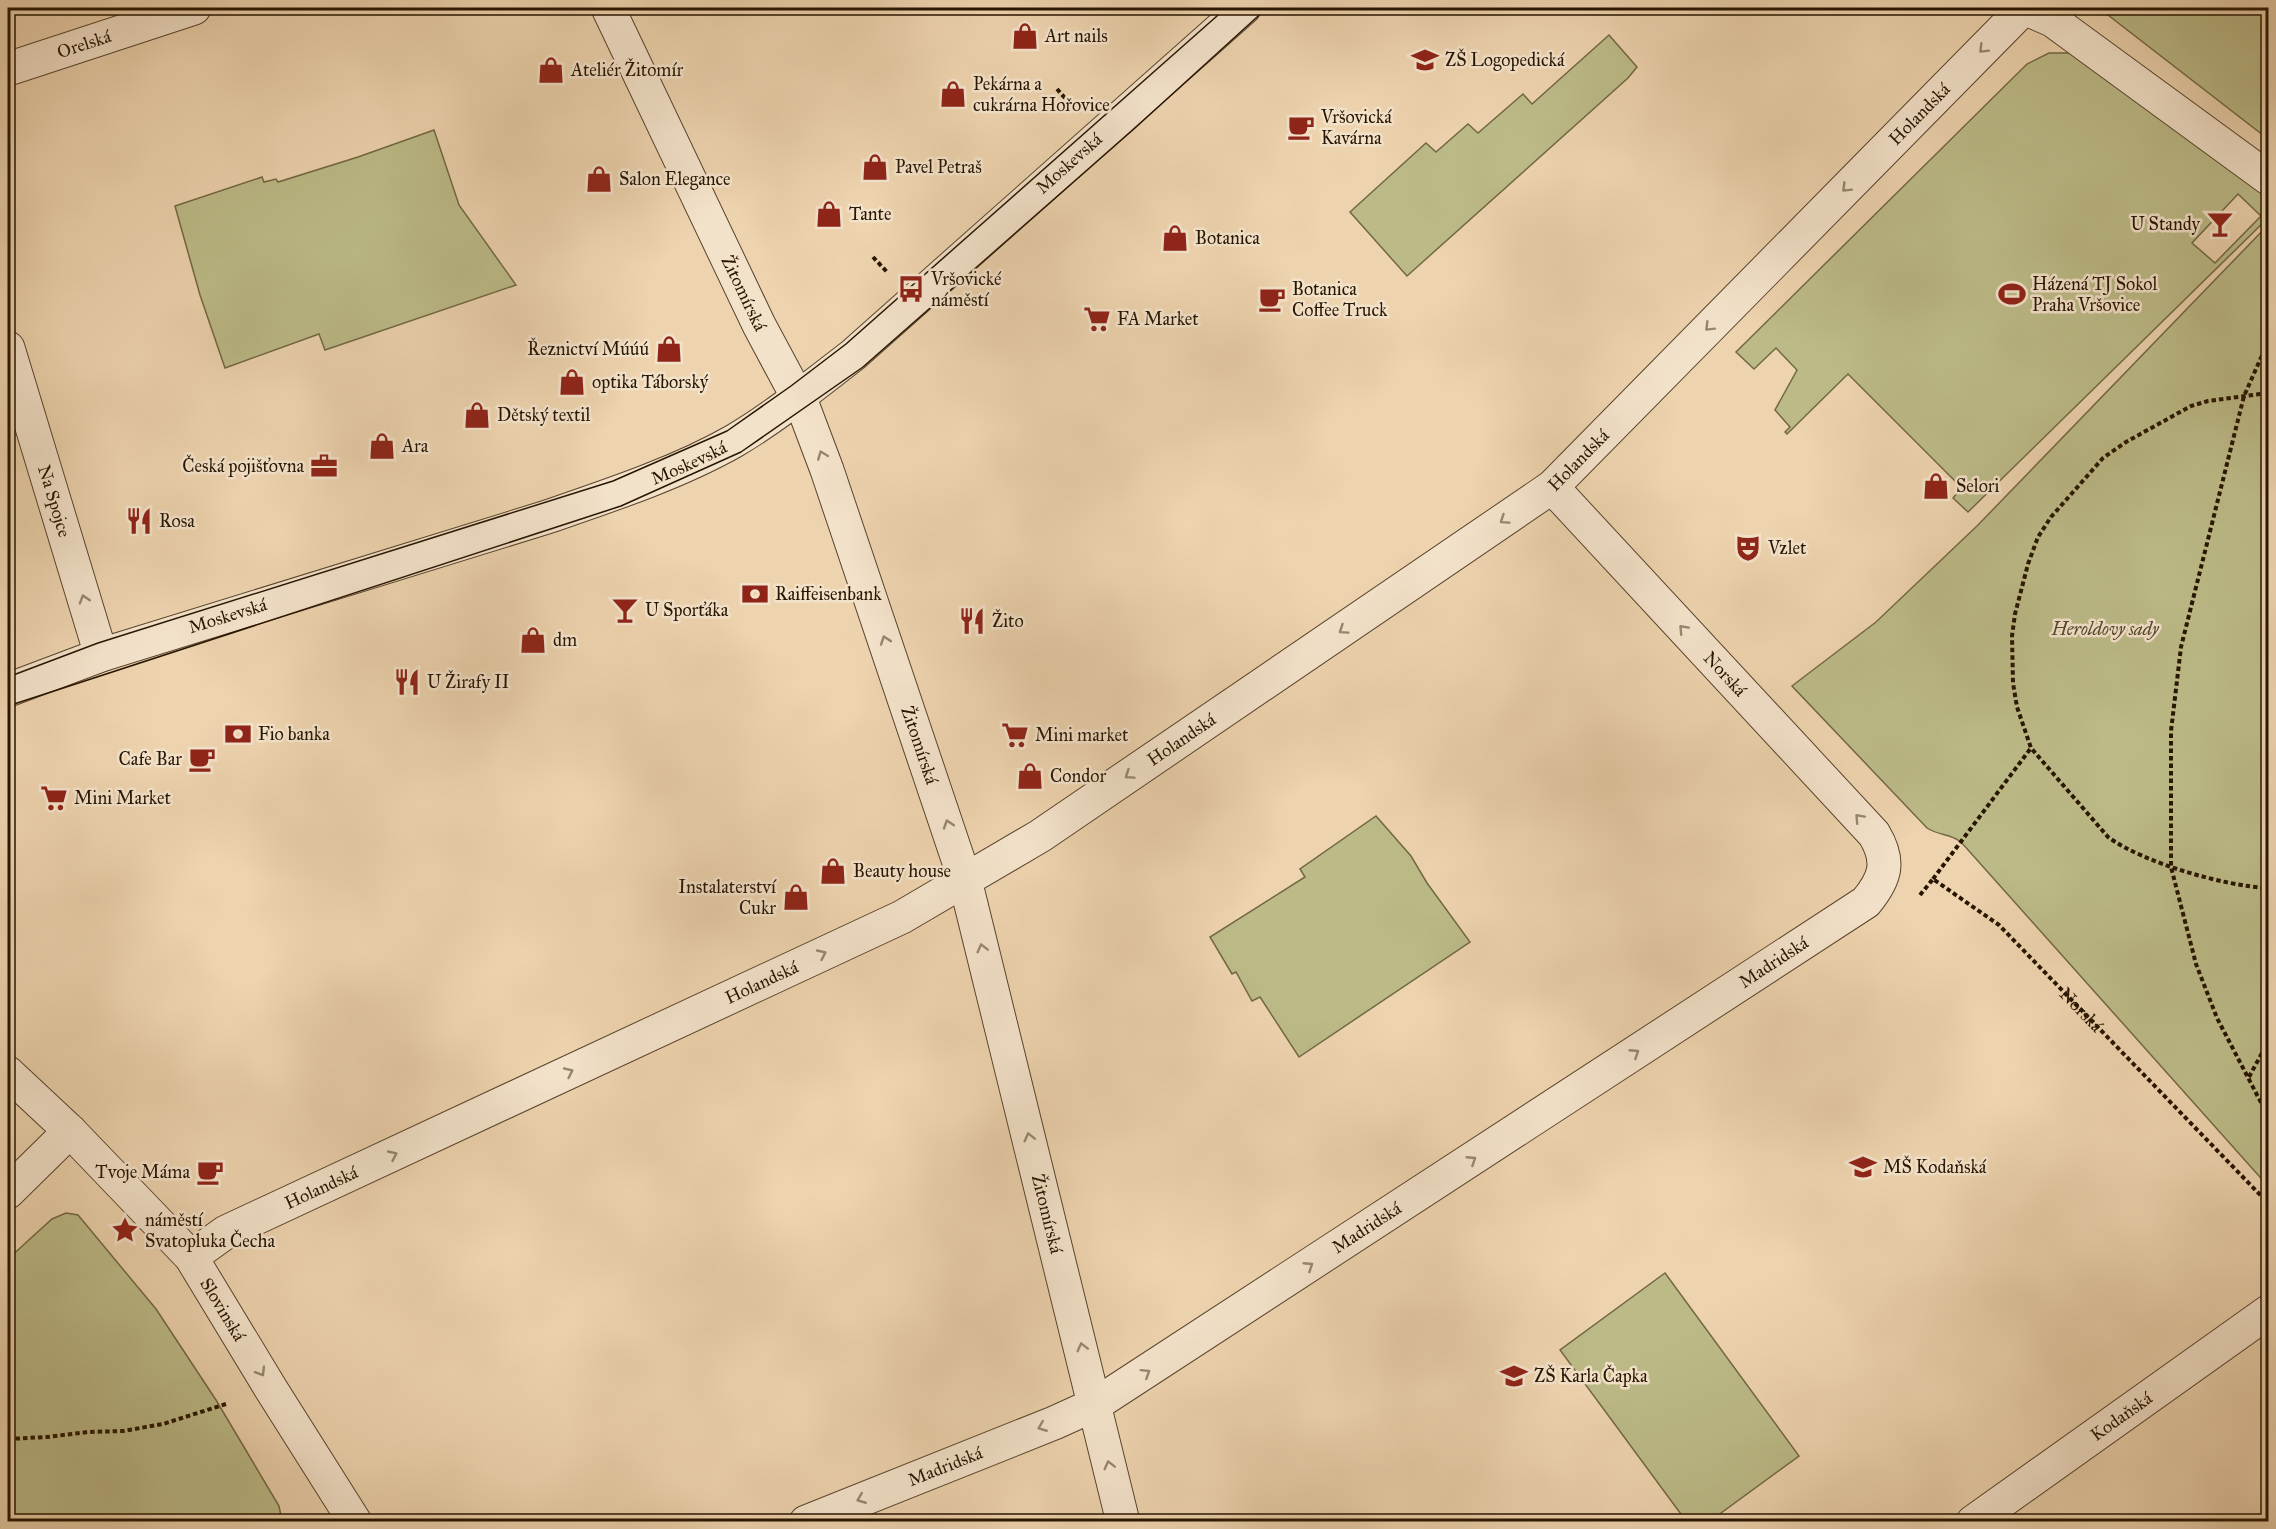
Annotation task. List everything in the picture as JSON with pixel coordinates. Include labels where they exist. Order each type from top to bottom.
[{"type":"street","name":"Orelská","points":[[8,69],[194,8]]},
{"type":"street","name":"Žitomírská","points":[[608,8],[759,325],[804,410],[828,470],[965,880],[1124,1521]]},
{"type":"street","name":"Moskevská","points":[[8,690],[101,655],[617,493],[733,441],[798,398],[853,354],[1244,8]]},
{"type":"street","points":[[2024,8],[2052,20],[2268,178]]},
{"type":"street","name":"Holandská","points":[[191,1257],[226,1232],[892,922],[924,906],[1040,836],[1552,487],[2024,8]]},
{"type":"street","name":"Na Spojce","points":[[8,348],[101,655]]},
{"type":"street","name":"Norská","points":[[1552,487],[1874,834],[1883,852],[1884,868]]},
{"type":"street","name":"Madridská","points":[[806,1521],[1054,1423],[1096,1404],[1866,902],[1882,880],[1884,868]]},
{"type":"street","name":"Slovinská","points":[[8,1073],[70,1131],[191,1257],[355,1521]]},
{"type":"street","points":[[8,1192],[70,1131]]},
{"type":"street","name":"Kodaňská","points":[[1973,1521],[2268,1312]]},
{"type":"path","points":[[1057,89],[1077,112]]},
{"type":"path","points":[[2268,342],[2244,396],[2181,647],[2171,731],[2171,867],[2196,964],[2217,1018],[2268,1116]]},
{"type":"path","points":[[2268,393],[2208,401],[2192,406],[2126,442],[2103,458],[2051,517],[2038,537],[2028,564],[2015,614],[2011,660],[2017,707],[2031,748],[2108,837],[2121,846],[2171,867],[2253,887],[2268,888]]},
{"type":"path","points":[[1918,897],[2031,748]]},
{"type":"path","name":"Norská","points":[[1933,879],[1999,925],[2268,1203]]},
{"type":"path","points":[[2248,1078],[2268,1042]]},
{"type":"path","points":[[8,1439],[123,1431],[163,1424],[226,1404]]},
{"type":"green space","points":[[2099,8],[2268,8],[2268,139]]},
{"type":"green space","points":[[1609,35],[1637,67],[1628,78],[1407,276],[1350,212],[1426,143],[1436,152],[1468,124],[1478,133],[1523,94],[1532,104]]},
{"type":"green space","points":[[2049,53],[2075,53],[2263,189],[2268,195],[2268,218],[1968,512],[1953,498],[1962,488],[1848,374],[1787,434],[1785,432],[1790,427],[1775,410],[1797,370],[1776,348],[1754,369],[1736,352],[2027,64]],"holes":[[[2238,194],[2261,216],[2215,263],[2192,243]]]},
{"type":"green space","points":[[434,130],[459,205],[516,285],[325,350],[319,334],[225,368],[200,295],[175,206],[262,177],[264,182],[276,179],[278,182]]},
{"type":"green space","name":"Heroldovy sady","points":[[2268,225],[2267,1185],[1961,842],[1927,828],[1792,686],[1876,622],[1978,525]]},
{"type":"green space","points":[[1376,816],[1411,856],[1427,883],[1470,942],[1299,1057],[1260,997],[1252,1001],[1236,972],[1232,974],[1210,937],[1305,877],[1300,869]]},
{"type":"green space","points":[[66,1213],[78,1215],[156,1309],[216,1400],[279,1506],[282,1521],[8,1521],[8,1259],[52,1219]]},
{"type":"green space","points":[[1665,1273],[1799,1456],[1710,1521],[1686,1521],[1560,1350]]},
{"type":"tram line","points":[[8,677],[98,643],[613,481],[727,431],[846,344],[1226,8]]},
{"type":"tram line","points":[[8,706],[621,506],[741,452],[863,367],[1135,128],[1267,8]]},
{"type":"place","name":"Art nails","points":[[1025,36]]},
{"type":"place","name":"ZŠ Logopedická","points":[[1425,60]]},
{"type":"place","name":"Ateliér Žitomír","points":[[551,70]]},
{"type":"place","name":"Pekárna a cukrárna Hořovice","points":[[953,94]]},
{"type":"place","name":"Vršovická Kavárna","points":[[1301,127]]},
{"type":"place","name":"Pavel Petraš","points":[[875,167]]},
{"type":"place","name":"Salon Elegance","points":[[599,179]]},
{"type":"place","name":"Tante","points":[[829,214]]},
{"type":"place","name":"U Standy","points":[[2220,224]]},
{"type":"place","name":"Botanica","points":[[1175,238]]},
{"type":"place","name":"Vršovické náměstí","points":[[911,289]]},
{"type":"place","name":"Házená TJ Sokol Praha Vršovice","points":[[2012,294]]},
{"type":"place","name":"Botanica Coffee Truck","points":[[1272,299]]},
{"type":"place","name":"FA Market","points":[[1097,319]]},
{"type":"place","name":"Řeznictví Múúú","points":[[669,349]]},
{"type":"place","name":"optika Táborský","points":[[572,382]]},
{"type":"place","name":"Dětský textil","points":[[477,415]]},
{"type":"place","name":"Ara","points":[[382,446]]},
{"type":"place","name":"Česká pojišťovna","points":[[324,466]]},
{"type":"place","name":"Selori","points":[[1936,486]]},
{"type":"place","name":"Rosa","points":[[139,521]]},
{"type":"place","name":"Vzlet","points":[[1748,548]]},
{"type":"place","name":"Raiffeisenbank","points":[[755,594]]},
{"type":"place","name":"U Sporťáka","points":[[625,610]]},
{"type":"place","name":"Žito","points":[[972,621]]},
{"type":"place","name":"dm","points":[[533,640]]},
{"type":"place","name":"U Žirafy II","points":[[407,682]]},
{"type":"place","name":"Fio banka","points":[[238,734]]},
{"type":"place","name":"Mini market","points":[[1015,735]]},
{"type":"place","name":"Cafe Bar","points":[[202,759]]},
{"type":"place","name":"Condor","points":[[1030,776]]},
{"type":"place","name":"Mini Market","points":[[54,798]]},
{"type":"place","name":"Beauty house","points":[[833,871]]},
{"type":"place","name":"Instalaterství Cukr","points":[[796,897]]},
{"type":"place","name":"MŠ Kodaňská","points":[[1863,1167]]},
{"type":"place","name":"Tvoje Máma","points":[[210,1172]]},
{"type":"place","name":"náměstí Svatopluka Čecha","points":[[125,1230]]},
{"type":"place","name":"ZŠ Karla Čapka","points":[[1514,1376]]}]
